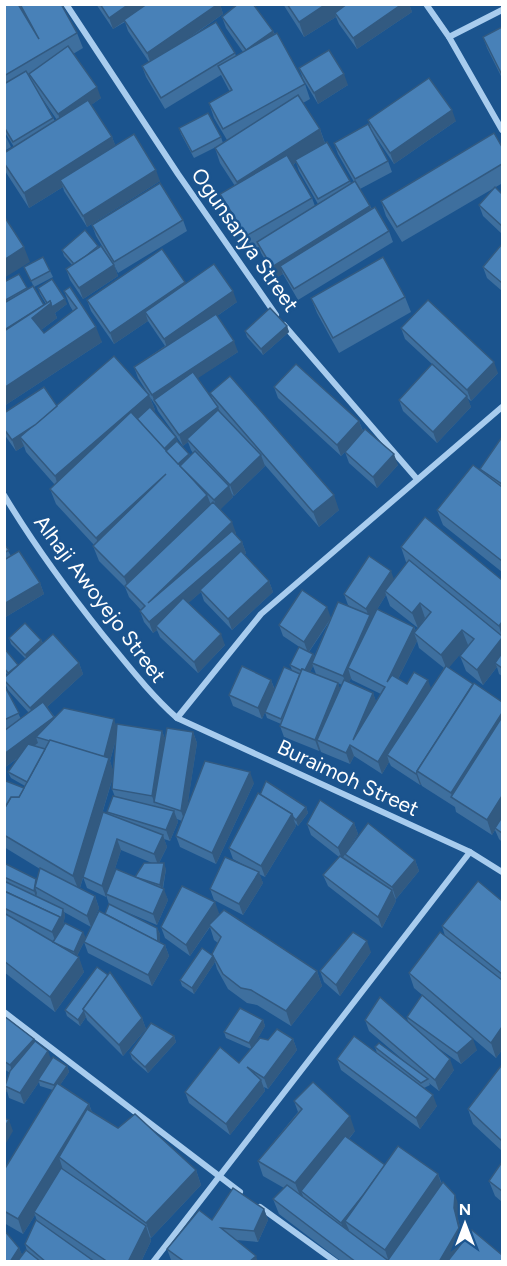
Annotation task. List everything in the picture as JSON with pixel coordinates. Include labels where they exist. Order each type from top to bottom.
[{"type":"street","name":"Ogunsanya Street","points":[[66,4],[262,297],[327,378],[417,479]]},
{"type":"street","points":[[426,4],[449,37],[502,130]]},
{"type":"street","points":[[449,37],[502,10]]},
{"type":"street","points":[[177,718],[261,614],[502,407]]},
{"type":"street","name":"Alhaji Awoyejo Street","points":[[4,495],[29,537],[67,589],[152,696],[177,718]]},
{"type":"street","name":"Buraimoh Street","points":[[177,718],[470,852],[502,872]]},
{"type":"street","points":[[153,1262],[470,852]]},
{"type":"street","points":[[4,1012],[246,1197]]},
{"type":"street","points":[[255,1204],[336,1262]]},
{"type":"building","points":[[4,4],[18,4],[39,39],[20,4],[61,4],[77,33],[4,76]]},
{"type":"building","points":[[100,4],[129,4],[109,18]]},
{"type":"building","points":[[147,4],[218,4],[147,53],[124,20]]},
{"type":"building","points":[[238,4],[253,4],[273,31],[246,50],[222,17]]},
{"type":"building","points":[[287,4],[326,4],[299,22]]},
{"type":"building","points":[[347,4],[402,4],[353,38],[335,13]]},
{"type":"building","points":[[216,22],[235,53],[161,98],[142,66]]},
{"type":"building","points":[[502,27],[502,75],[483,37]]},
{"type":"building","points":[[277,33],[305,84],[223,129],[209,103],[232,90],[218,66]]},
{"type":"building","points":[[68,46],[97,87],[58,114],[29,74]]},
{"type":"building","points":[[329,50],[344,74],[314,93],[299,68]]},
{"type":"building","points":[[26,71],[53,118],[13,142],[4,127],[4,84]]},
{"type":"building","points":[[429,78],[452,110],[390,153],[368,120]]},
{"type":"building","points":[[298,95],[320,129],[237,182],[215,148]]},
{"type":"building","points":[[88,100],[112,137],[24,193],[4,163],[4,153]]},
{"type":"building","points":[[208,113],[221,137],[192,152],[179,128]]},
{"type":"building","points":[[368,124],[388,161],[355,179],[334,143]]},
{"type":"building","points":[[494,133],[502,147],[502,164],[397,227],[381,201]]},
{"type":"building","points":[[134,134],[156,170],[83,216],[60,180]]},
{"type":"building","points":[[327,142],[350,181],[318,199],[295,160]]},
{"type":"building","points":[[287,155],[312,198],[246,236],[220,194]]},
{"type":"building","points":[[355,181],[370,206],[272,267],[257,242]]},
{"type":"building","points":[[160,183],[183,220],[114,262],[92,225]]},
{"type":"building","points":[[495,187],[502,194],[502,226],[479,205]]},
{"type":"building","points":[[375,207],[389,231],[294,289],[280,266]]},
{"type":"building","points":[[4,216],[24,247],[4,260]]},
{"type":"building","points":[[85,230],[98,246],[74,264],[62,250]]},
{"type":"building","points":[[502,244],[502,283],[483,267]]},
{"type":"building","points":[[101,246],[114,265],[79,288],[66,269]]},
{"type":"building","points":[[162,249],[185,282],[110,333],[87,300]]},
{"type":"building","points":[[43,257],[50,271],[31,281],[24,267]]},
{"type":"building","points":[[383,257],[405,297],[333,338],[311,298]]},
{"type":"building","points":[[214,264],[233,291],[164,339],[145,312]]},
{"type":"building","points":[[19,274],[27,288],[4,301],[4,282]]},
{"type":"building","points":[[52,279],[65,299],[52,307],[50,301],[47,303],[38,288]]},
{"type":"building","points":[[33,286],[44,305],[6,329],[4,327],[4,303]]},
{"type":"building","points":[[70,287],[96,327],[4,388],[4,331],[50,301],[51,303],[32,318],[44,333],[77,308],[64,291]]},
{"type":"building","points":[[428,300],[494,362],[467,390],[401,328]]},
{"type":"building","points":[[270,308],[287,326],[261,349],[245,331]]},
{"type":"building","points":[[216,314],[234,341],[152,395],[134,367]]},
{"type":"building","points":[[114,356],[149,395],[55,476],[20,437]]},
{"type":"building","points":[[296,364],[359,421],[337,445],[274,387]]},
{"type":"building","points":[[432,364],[467,396],[433,432],[399,400]]},
{"type":"building","points":[[193,372],[218,407],[179,435],[154,400]]},
{"type":"building","points":[[230,376],[334,495],[313,512],[210,393]]},
{"type":"building","points":[[44,387],[57,406],[35,425],[12,440],[4,429],[4,413]]},
{"type":"building","points":[[150,407],[176,437],[164,449],[137,419]]},
{"type":"building","points":[[218,410],[261,455],[230,485],[187,439]]},
{"type":"building","points":[[131,412],[207,495],[124,577],[93,546],[166,474],[96,538],[50,489]]},
{"type":"building","points":[[365,429],[394,454],[373,477],[345,452]]},
{"type":"building","points":[[502,437],[502,484],[480,469]]},
{"type":"building","points":[[177,441],[189,454],[178,464],[166,451]]},
{"type":"building","points":[[195,451],[229,486],[214,500],[180,466]]},
{"type":"building","points":[[473,465],[502,487],[502,561],[437,510]]},
{"type":"building","points":[[213,502],[232,522],[148,603],[232,531],[242,542],[149,622],[140,611],[145,606],[125,586]]},
{"type":"building","points":[[425,517],[502,580],[502,622],[499,626],[401,547]]},
{"type":"building","points":[[19,551],[40,583],[4,604],[4,560]]},
{"type":"building","points":[[241,551],[269,581],[228,619],[200,590]]},
{"type":"building","points":[[369,556],[391,571],[366,609],[344,594]]},
{"type":"building","points":[[409,560],[502,636],[477,670],[460,656],[474,639],[462,630],[441,655],[414,633],[431,612],[420,603],[412,613],[385,591]]},
{"type":"building","points":[[302,590],[327,607],[304,642],[279,625]]},
{"type":"building","points":[[183,598],[221,634],[194,662],[156,626]]},
{"type":"building","points":[[338,602],[370,615],[343,676],[312,663]]},
{"type":"building","points":[[377,609],[414,627],[387,682],[392,675],[407,684],[414,672],[428,680],[378,762],[350,745],[346,753],[317,740],[344,680],[373,693],[353,740],[385,687],[348,668]]},
{"type":"building","points":[[25,623],[41,640],[25,655],[9,638]]},
{"type":"building","points":[[53,634],[79,663],[30,708],[4,678]]},
{"type":"building","points":[[299,647],[313,654],[305,670],[302,669],[302,671],[290,665]]},
{"type":"building","points":[[4,648],[18,665],[8,673],[4,668]]},
{"type":"building","points":[[502,653],[502,668],[495,663]]},
{"type":"building","points":[[242,666],[271,680],[258,708],[229,695]]},
{"type":"building","points":[[446,666],[473,684],[416,774],[387,755]]},
{"type":"building","points":[[284,667],[300,674],[281,719],[265,712]]},
{"type":"building","points":[[302,669],[338,683],[315,740],[280,726]]},
{"type":"building","points":[[474,683],[502,702],[502,713],[451,793],[417,771]]},
{"type":"building","points":[[4,685],[19,713],[4,720]]},
{"type":"building","points":[[43,702],[54,717],[4,754],[4,731]]},
{"type":"building","points":[[64,708],[114,719],[104,757],[36,737]]},
{"type":"building","points":[[502,717],[502,796],[487,820],[451,797]]},
{"type":"building","points":[[117,724],[162,731],[152,796],[112,789]]},
{"type":"building","points":[[167,728],[193,732],[181,811],[154,802]]},
{"type":"building","points":[[50,740],[109,758],[73,876],[4,835],[4,809],[11,797],[19,797]]},
{"type":"building","points":[[28,744],[45,749],[27,782],[8,772]]},
{"type":"building","points":[[205,761],[250,772],[212,853],[176,836]]},
{"type":"building","points":[[6,781],[24,788],[19,797],[11,797],[4,809],[4,785]]},
{"type":"building","points":[[266,781],[306,807],[296,820],[292,814],[260,795]]},
{"type":"building","points":[[258,793],[292,814],[261,866],[229,848]]},
{"type":"building","points":[[113,796],[174,811],[166,830],[107,812]]},
{"type":"building","points":[[320,800],[354,823],[338,848],[307,824]]},
{"type":"building","points":[[103,812],[163,835],[154,854],[117,839],[102,886],[83,877]]},
{"type":"building","points":[[502,817],[502,833],[495,828]]},
{"type":"building","points":[[368,823],[415,860],[392,887],[345,854]]},
{"type":"building","points":[[340,856],[392,890],[378,917],[323,875]]},
{"type":"building","points":[[225,857],[259,872],[239,904],[210,889]]},
{"type":"building","points":[[4,863],[36,879],[34,891],[4,877]]},
{"type":"building","points":[[144,863],[164,863],[160,885],[135,877]]},
{"type":"building","points":[[40,868],[95,896],[87,916],[35,887]]},
{"type":"building","points":[[116,869],[164,889],[153,914],[106,894]]},
{"type":"building","points":[[4,881],[63,909],[61,921],[60,917],[4,891]]},
{"type":"building","points":[[478,881],[502,901],[502,974],[442,926]]},
{"type":"building","points":[[182,886],[215,902],[186,945],[161,927]]},
{"type":"building","points":[[4,891],[60,917],[52,932],[4,908]]},
{"type":"building","points":[[109,904],[157,928],[158,942],[105,914]]},
{"type":"building","points":[[224,910],[317,971],[286,1011],[251,990],[241,988],[223,974],[212,954],[221,937],[209,925]]},
{"type":"building","points":[[99,911],[165,945],[148,975],[84,942]]},
{"type":"building","points":[[4,913],[79,957],[50,997],[4,961]]},
{"type":"building","points":[[65,923],[83,932],[74,952],[53,942]]},
{"type":"building","points":[[353,932],[367,941],[336,985],[320,971]]},
{"type":"building","points":[[440,932],[502,980],[502,1027],[491,1043],[409,973]]},
{"type":"building","points":[[202,948],[213,956],[192,988],[180,980]]},
{"type":"building","points":[[97,967],[108,975],[83,1009],[78,1020],[65,1010]]},
{"type":"building","points":[[110,972],[142,1018],[119,1045],[83,1009]]},
{"type":"building","points":[[422,995],[473,1039],[457,1053],[407,1017]]},
{"type":"building","points":[[380,997],[450,1059],[435,1080],[365,1020]]},
{"type":"building","points":[[240,1008],[263,1020],[249,1043],[224,1032]]},
{"type":"building","points":[[4,1016],[34,1039],[10,1065],[4,1061]]},
{"type":"building","points":[[151,1023],[174,1036],[145,1067],[130,1053]]},
{"type":"building","points":[[277,1029],[293,1039],[264,1078],[247,1067],[261,1080],[226,1124],[185,1092],[220,1047],[239,1063],[260,1038],[268,1040]]},
{"type":"building","points":[[354,1036],[433,1095],[416,1118],[337,1059]]},
{"type":"building","points":[[35,1041],[48,1051],[20,1093],[5,1086],[10,1071]]},
{"type":"building","points":[[379,1043],[428,1079],[421,1083],[375,1047]]},
{"type":"building","points":[[53,1057],[67,1066],[54,1085],[38,1080]]},
{"type":"building","points":[[502,1067],[502,1141],[468,1109]]},
{"type":"building","points":[[313,1082],[350,1116],[295,1183],[258,1161],[302,1109],[294,1101]]},
{"type":"building","points":[[57,1083],[89,1104],[18,1219],[4,1211],[4,1170]]},
{"type":"building","points":[[87,1109],[118,1128],[135,1114],[196,1170],[146,1223],[59,1157]]},
{"type":"building","points":[[4,1118],[9,1120],[4,1128]]},
{"type":"building","points":[[345,1136],[385,1165],[341,1223],[301,1191]]},
{"type":"building","points":[[398,1146],[438,1174],[385,1250],[345,1221]]},
{"type":"building","points":[[502,1162],[502,1191],[489,1181]]},
{"type":"building","points":[[61,1168],[146,1226],[128,1262],[108,1262],[34,1212]]},
{"type":"building","points":[[443,1182],[455,1195],[454,1208],[459,1228],[439,1262],[390,1262],[388,1260]]},
{"type":"building","points":[[287,1185],[390,1262],[356,1262],[273,1199]]},
{"type":"building","points":[[233,1188],[264,1209],[254,1231],[221,1228],[256,1256],[249,1262],[185,1262],[167,1249],[199,1210],[212,1220]]},
{"type":"building","points":[[36,1220],[95,1262],[46,1262],[25,1244]]},
{"type":"building","points":[[4,1230],[19,1248],[10,1262],[4,1262]]},
{"type":"building","points":[[472,1230],[502,1255],[501,1262],[447,1262]]},
{"type":"building","points":[[26,1250],[41,1262],[17,1262]]}]
